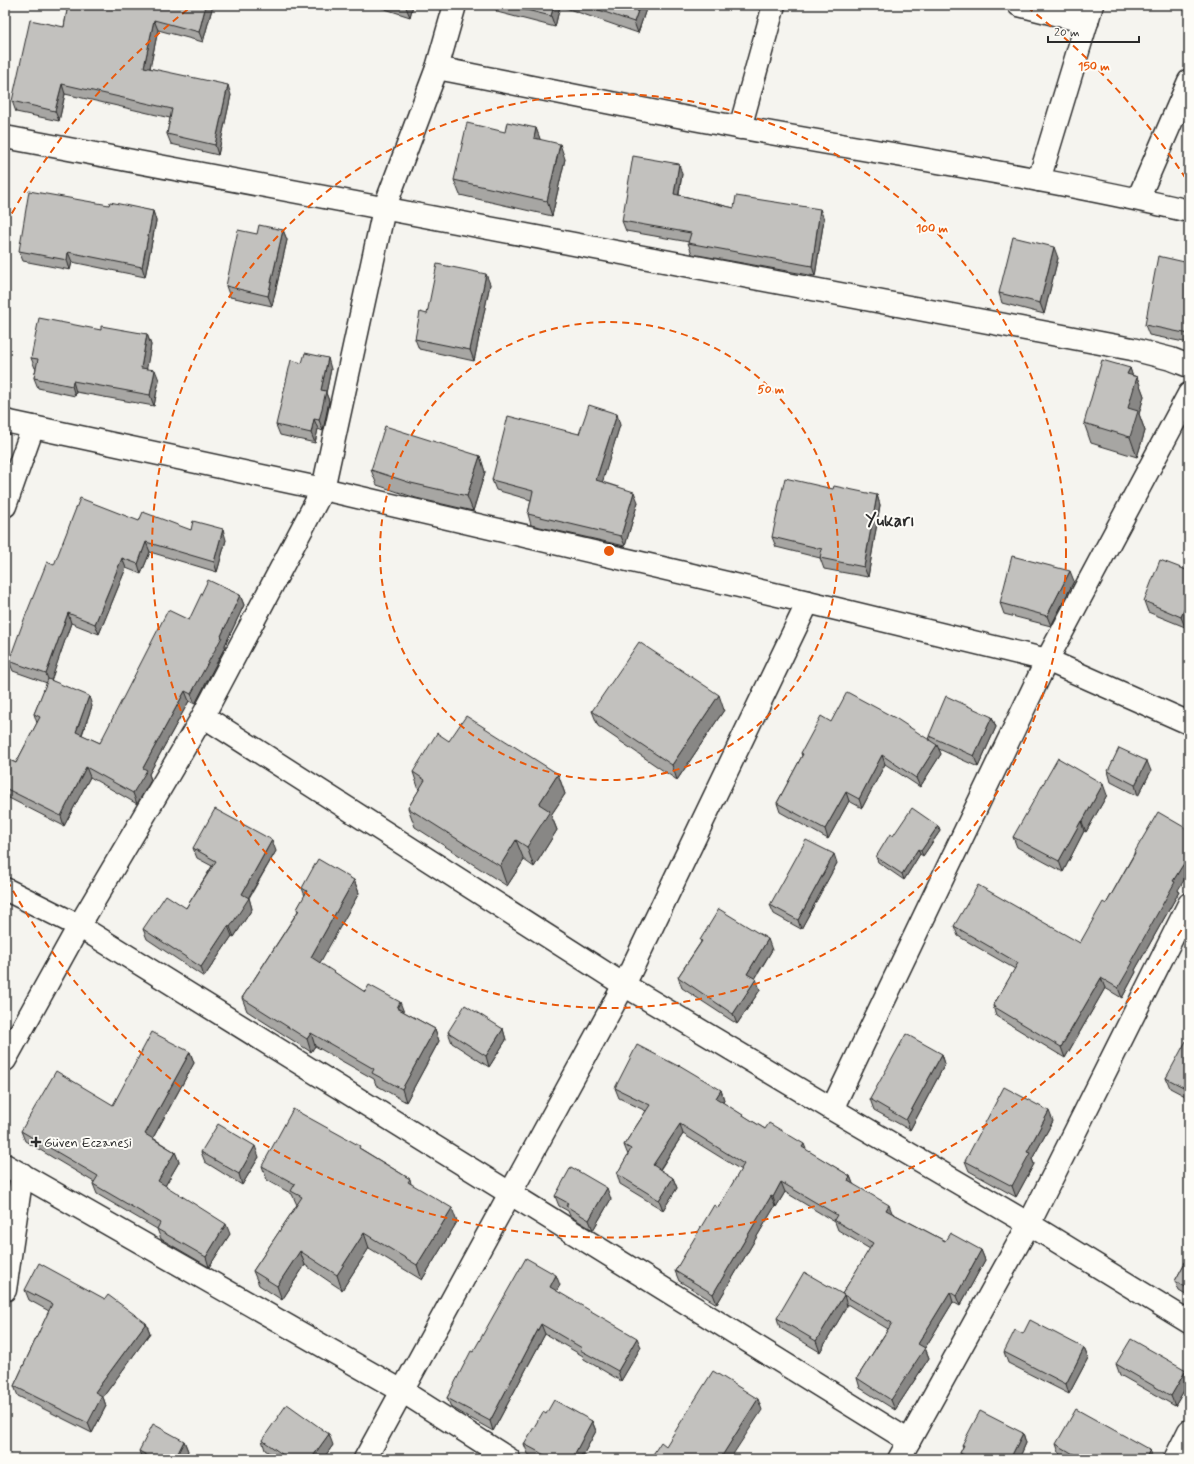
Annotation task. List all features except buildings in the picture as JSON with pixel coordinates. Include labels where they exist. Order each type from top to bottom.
[{"type":"street","points":[[5,1060],[79,926],[203,716],[323,489],[384,209],[437,68],[455,5]]},
{"type":"street","points":[[740,128],[774,5]]},
{"type":"street","points":[[1019,5],[1089,13],[1039,180]]},
{"type":"street","points":[[437,68],[740,128],[1039,180],[1138,199],[1189,211]]},
{"type":"street","points":[[1138,199],[1189,81]]},
{"type":"street","points":[[5,137],[1132,349],[1171,359],[1189,366]]},
{"type":"street","points":[[832,1109],[1047,660],[1189,394]]},
{"type":"street","points":[[5,422],[323,489],[808,602],[1047,660],[1189,723]]},
{"type":"street","points":[[5,506],[33,428]]},
{"type":"street","points":[[365,1459],[624,985],[808,602]]},
{"type":"street","points":[[203,716],[624,985],[1029,1224],[1189,1322]]},
{"type":"street","points":[[5,889],[79,926],[511,1193],[904,1450],[1029,1224],[1189,904]]},
{"type":"street","points":[[5,1290],[14,1169],[402,1391],[509,1459]]},
{"type":"street","points":[[1174,1459],[1189,1432]]},
{"type":"place","name":"Güven Eczanesi","points":[[36,1142]]},
{"type":"district","name":"Yukarı","points":[[890,520]]}]
